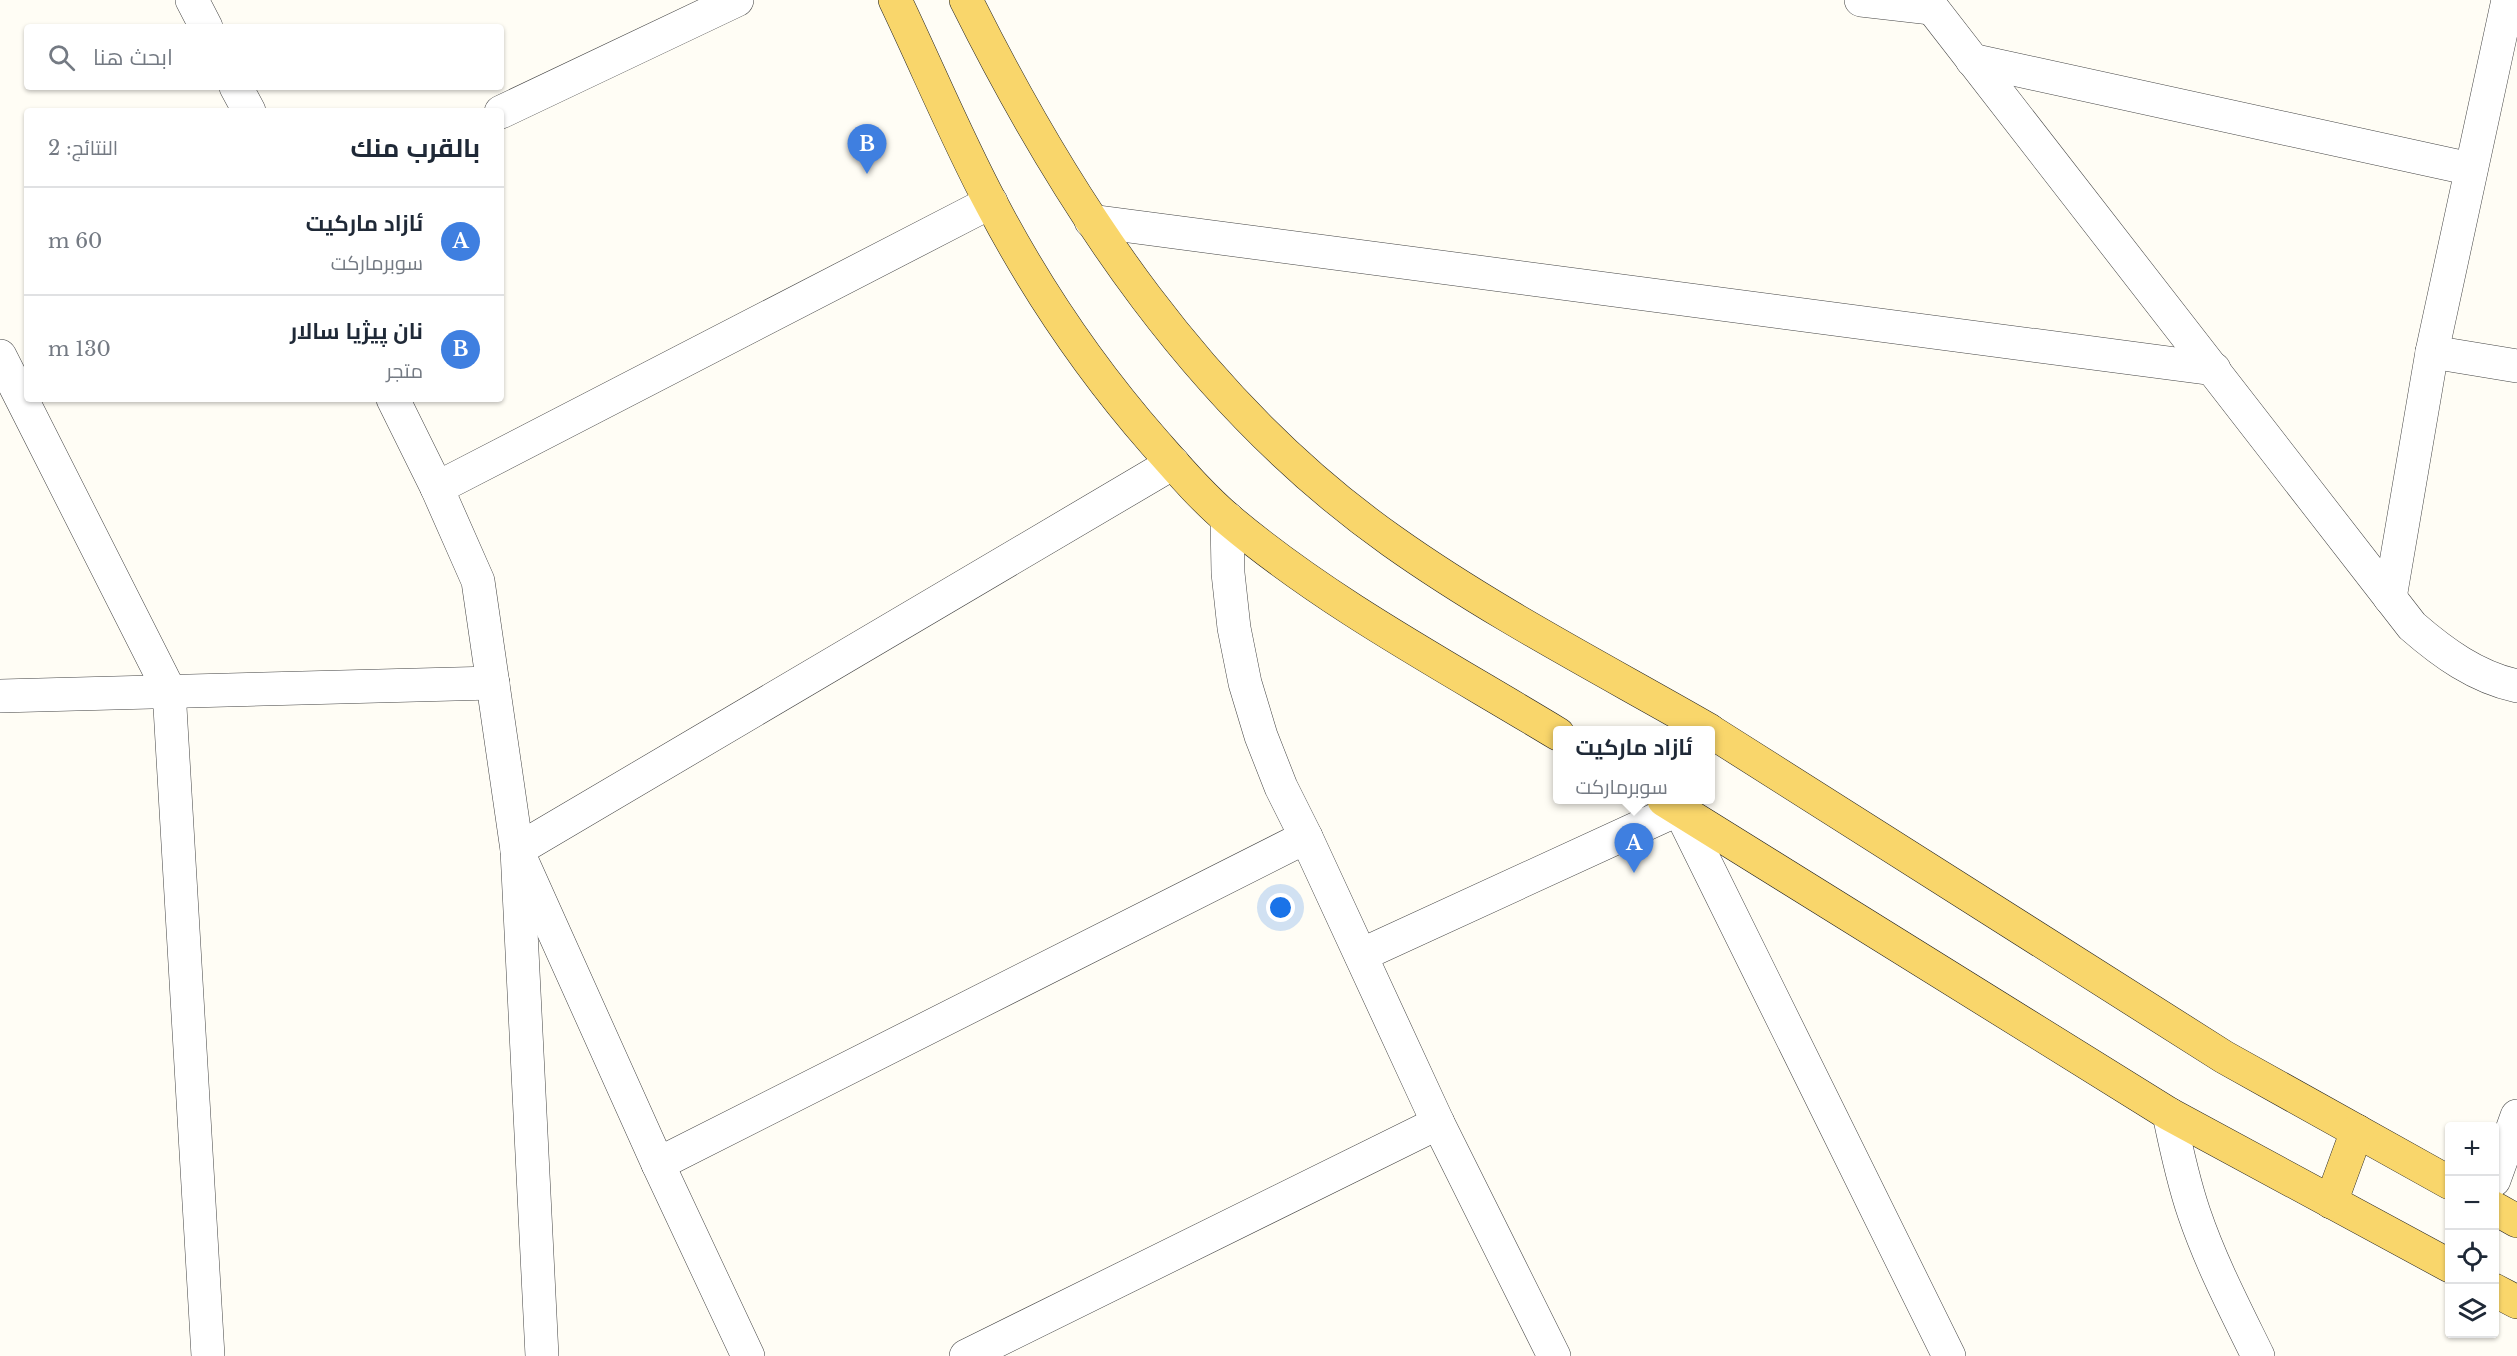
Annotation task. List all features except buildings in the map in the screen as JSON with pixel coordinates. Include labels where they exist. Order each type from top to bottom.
[{"type":"main road","points":[[895,0],[991,202],[1030,271],[1073,338],[1120,403],[1173,463],[1227,518],[1284,564],[1346,606],[1553,732]]},
{"type":"main road","points":[[966,0],[1009,81],[1091,221],[1126,273],[1163,323],[1204,370],[1290,458],[1390,540],[1442,576],[1701,726]]},
{"type":"main road","points":[[1715,734],[2224,1057],[2445,1180]]},
{"type":"main road","points":[[1672,804],[2169,1114],[2445,1263]]},
{"type":"main road","points":[[2331,1202],[2357,1131]]},
{"type":"main road","points":[[2499,1211],[2517,1221]]},
{"type":"main road","points":[[2499,1293],[2517,1302]]},
{"type":"street","points":[[192,0],[204,24]]},
{"type":"street","points":[[504,111],[737,0]]},
{"type":"street","points":[[1861,0],[1928,4],[2412,626],[2438,649],[2469,668],[2501,682],[2517,686]]},
{"type":"street","points":[[2390,598],[2432,352],[2471,169],[2505,68],[2508,0]]},
{"type":"street","points":[[1972,60],[2471,169]]},
{"type":"street","points":[[238,90],[247,108]]},
{"type":"street","points":[[437,488],[991,202]]},
{"type":"street","points":[[1091,221],[2214,369]]},
{"type":"street","points":[[2432,352],[2517,366]]},
{"type":"street","points":[[0,356],[169,690],[208,1356]]},
{"type":"street","points":[[394,402],[437,488],[478,581],[494,683],[517,850],[542,1356]]},
{"type":"street","points":[[517,850],[1173,463]]},
{"type":"street","points":[[1227,518],[1228,573],[1234,628],[1245,683],[1273,767],[1438,1123],[1554,1356]]},
{"type":"street","points":[[0,696],[494,683]]},
{"type":"street","points":[[1361,955],[1672,804],[1950,1356]]},
{"type":"street","points":[[658,1164],[1306,837]]},
{"type":"street","points":[[517,850],[658,1164],[748,1356]]},
{"type":"street","points":[[2169,1114],[2180,1168],[2193,1213],[2216,1271],[2258,1356]]},
{"type":"street","points":[[2495,1176],[2517,1116]]},
{"type":"street","points":[[966,1356],[1438,1123]]},
{"type":"place","name":"نان پيژيا سالار","points":[[867,174]]},
{"type":"place","name":"ئازاد ماركيت","points":[[1634,873]]}]
